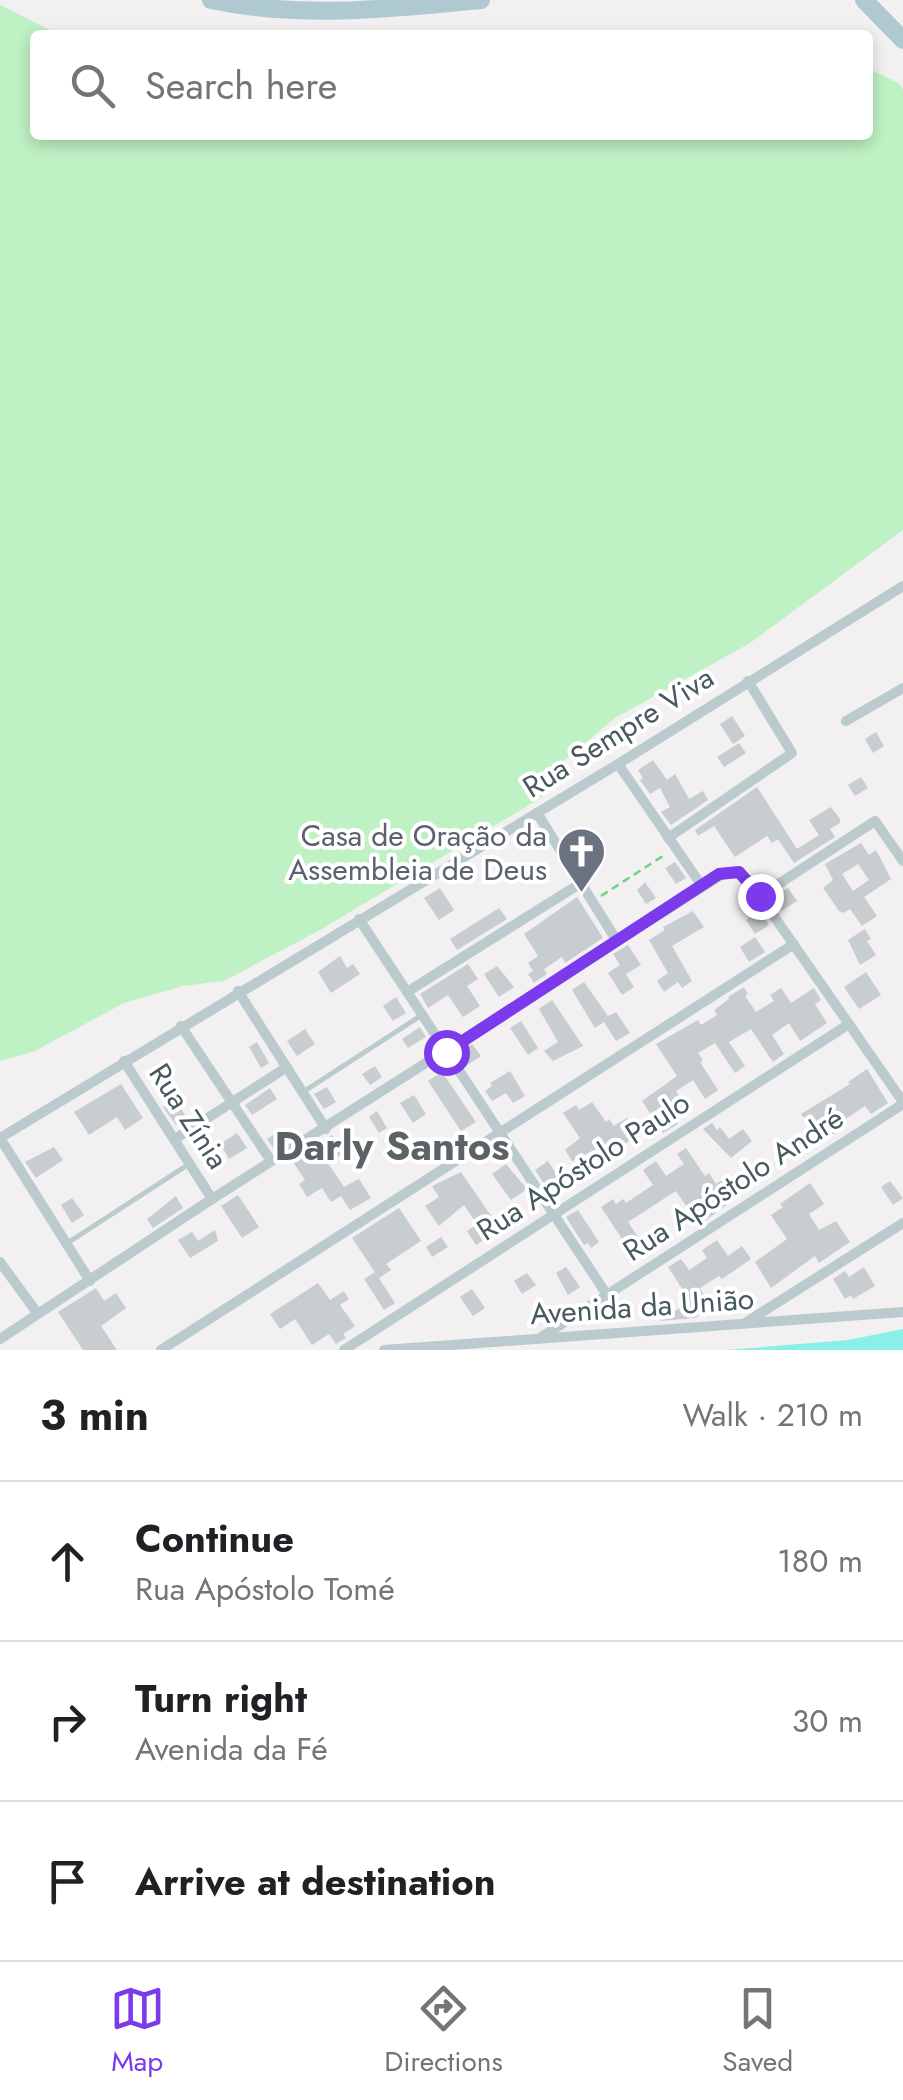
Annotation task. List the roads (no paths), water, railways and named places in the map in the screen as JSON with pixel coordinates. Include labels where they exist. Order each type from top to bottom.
[{"type":"main road","points":[[211,0],[318,12],[482,0]]},
{"type":"main road","points":[[864,0],[903,40]]},
{"type":"street","name":"Rua Sempre Viva","points":[[0,1138],[901,590]]},
{"type":"street","points":[[672,843],[792,753],[748,681]]},
{"type":"street","points":[[846,722],[903,688]]},
{"type":"street","points":[[618,764],[702,886]]},
{"type":"street","points":[[538,813],[617,941]]},
{"type":"street","points":[[760,896],[875,821],[903,861]]},
{"type":"street","points":[[0,1339],[719,874],[732,872],[745,878],[760,896],[903,1103]]},
{"type":"street","points":[[407,992],[581,883]]},
{"type":"street","points":[[359,918],[607,1295]]},
{"type":"street","points":[[160,1350],[794,944]]},
{"type":"street","points":[[238,992],[326,1129]]},
{"type":"street","name":"Rua Apóstolo Paulo","points":[[344,1350],[849,1024]]},
{"type":"street","points":[[181,1026],[271,1161]]},
{"type":"street","name":"Rua Zínia","points":[[124,1061],[212,1199]]},
{"type":"street","points":[[175,1139],[287,1067]]},
{"type":"street","name":"Rua Apóstolo André","points":[[539,1339],[903,1103]]},
{"type":"street","points":[[0,1138],[90,1281]]},
{"type":"street","points":[[744,1324],[903,1222]]},
{"type":"street","points":[[0,1262],[38,1314]]},
{"type":"street","name":"Avenida da União","points":[[384,1350],[903,1312]]},
{"type":"lane","points":[[303,1092],[422,1015]]},
{"type":"lane","points":[[66,1244],[190,1164]]},
{"type":"water","points":[[903,1329],[903,1350],[726,1350],[848,1340]]},
{"type":"place","name":"Casa de Oração da Assembleia de Deus","points":[[582,894]]},
{"type":"district","name":"Darly Santos","points":[[392,1146]]}]
